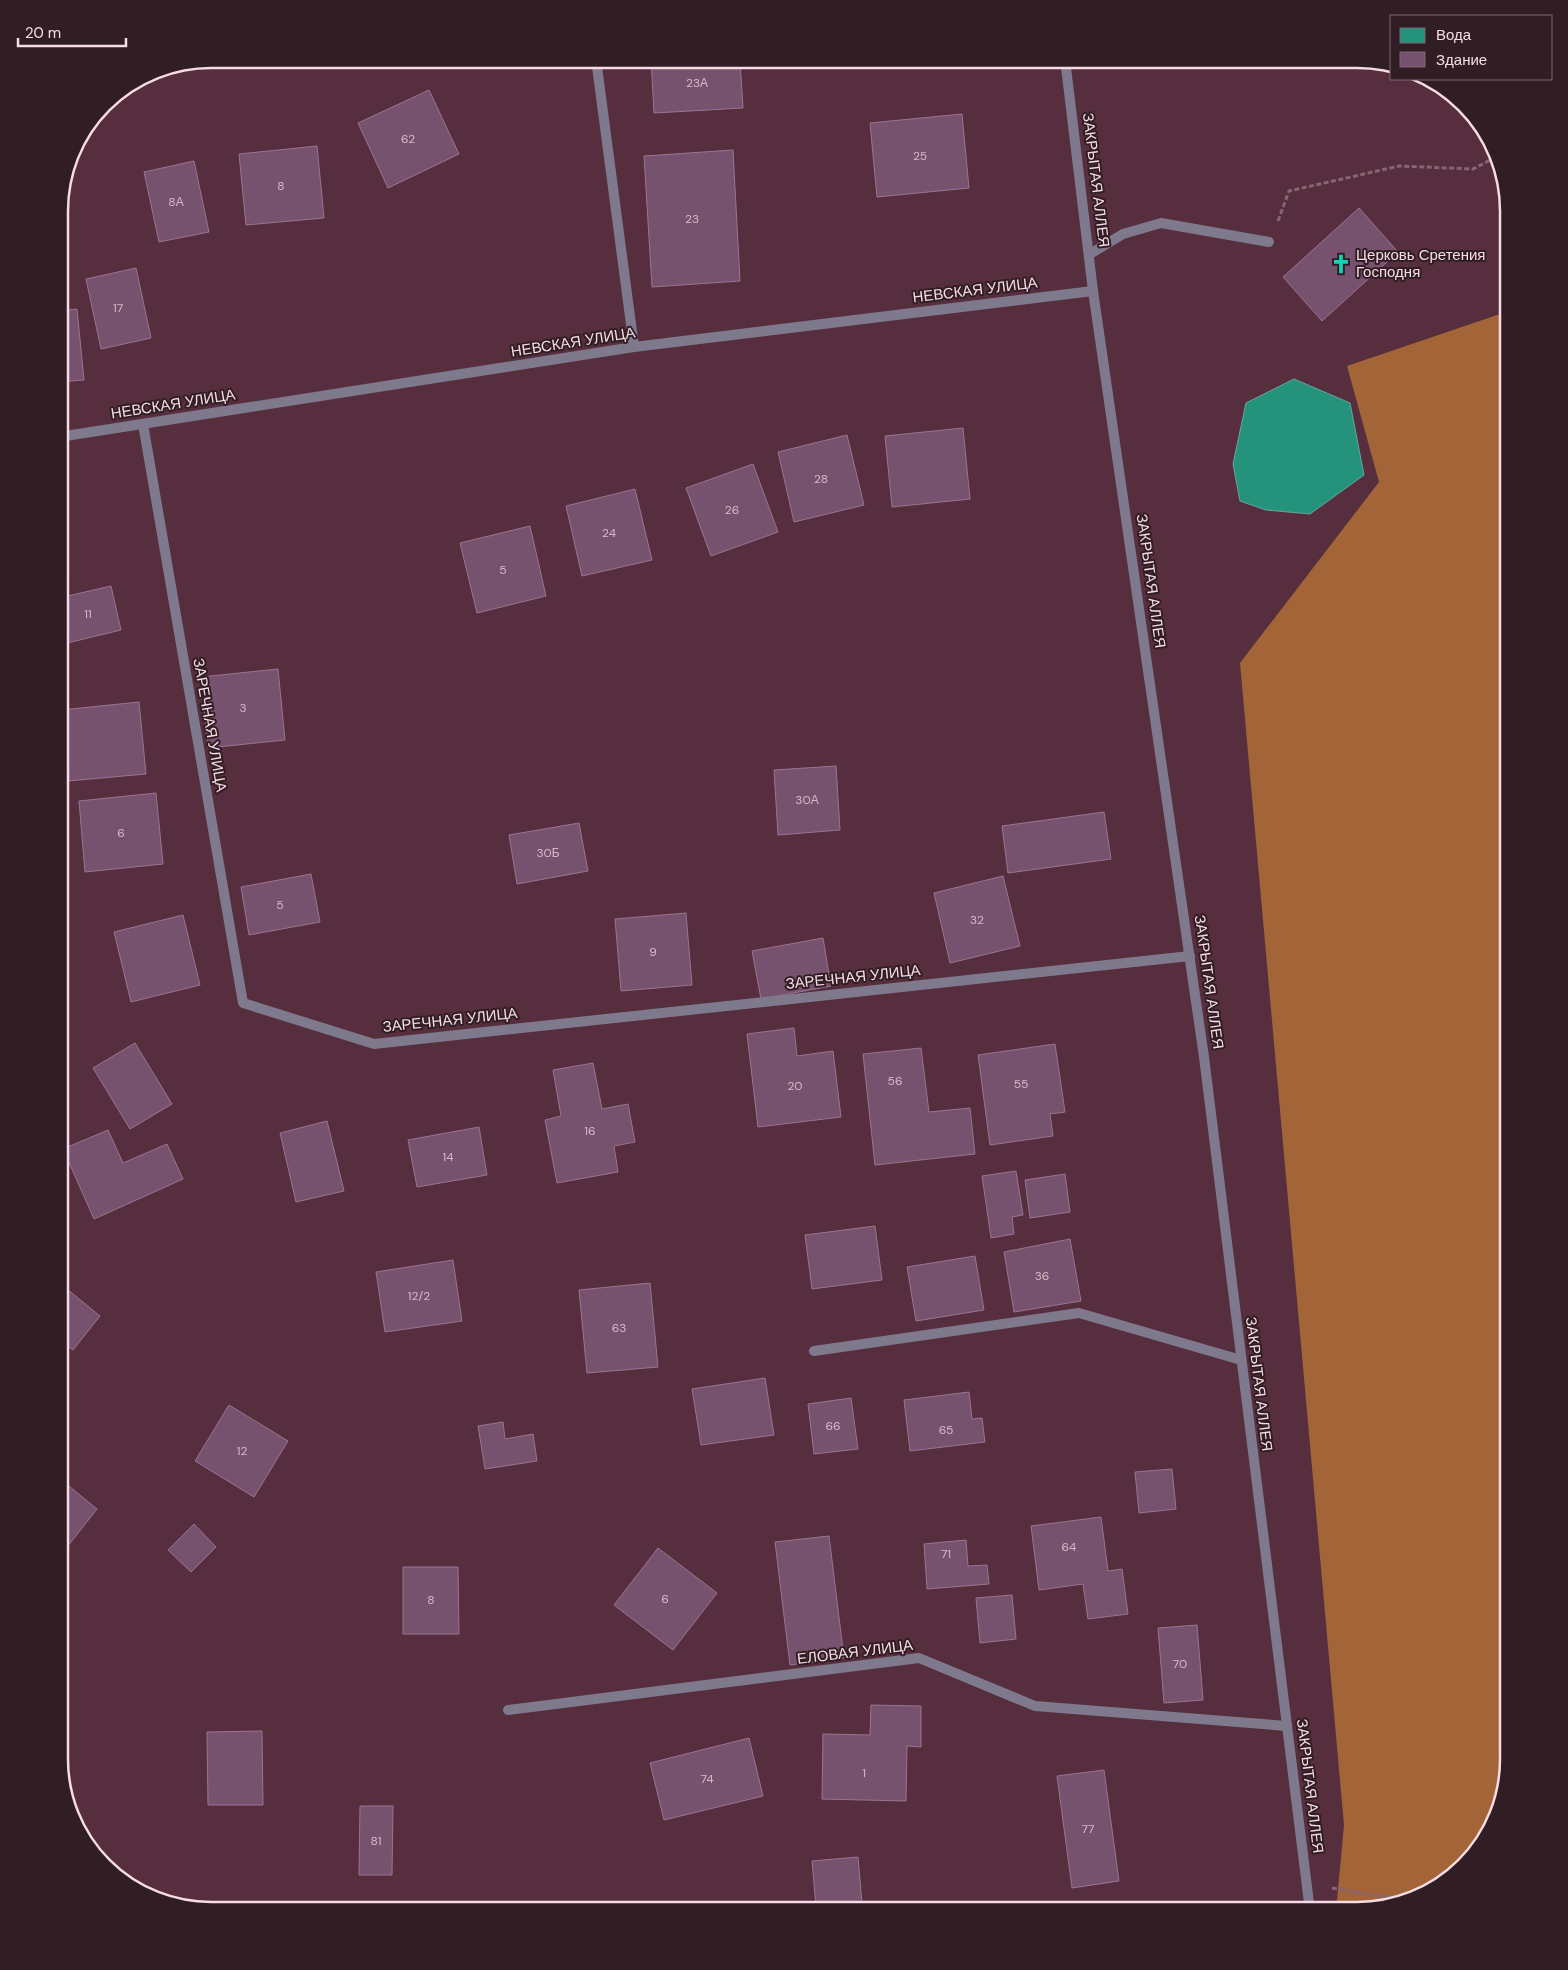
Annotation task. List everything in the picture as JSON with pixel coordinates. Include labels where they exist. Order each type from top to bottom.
[{"type":"lane","points":[[597,68],[634,347]]},
{"type":"lane","name":"ЗАКРЫТАЯ АЛЛЕЯ","points":[[1067,68],[1093,291],[1190,956],[1309,1902]]},
{"type":"lane","points":[[1090,254],[1123,234],[1161,223],[1269,242]]},
{"type":"lane","name":"НЕВСКАЯ УЛИЦА","points":[[68,436],[634,347],[1093,291]]},
{"type":"lane","name":"ЗАРЕЧНАЯ УЛИЦА","points":[[143,424],[243,1003],[374,1044],[1190,956]]},
{"type":"lane","points":[[814,1351],[1079,1313],[1241,1360]]},
{"type":"lane","name":"ЕЛОВАЯ УЛИЦА","points":[[508,1710],[919,1658],[1035,1706],[1287,1726]]},
{"type":"path","points":[[1269,242],[1289,191],[1398,166],[1473,169],[1491,160]]},
{"type":"path","points":[[1307,1884],[1396,1897]]},
{"type":"shaded area","points":[[1500,314],[1500,1759],[1496,1796],[1486,1823],[1465,1854],[1452,1867],[1421,1888],[1394,1898],[1376,1901],[1337,1902],[1344,1825],[1240,663],[1379,482],[1347,366]]},
{"type":"water","points":[[1294,379],[1350,403],[1364,475],[1310,514],[1266,510],[1240,501],[1233,464],[1246,403]]},
{"type":"building","points":[[652,68],[741,68],[743,108],[654,113]]},
{"type":"building","points":[[429,90],[459,154],[388,188],[358,123]]},
{"type":"building","points":[[962,114],[969,188],[877,197],[870,123]]},
{"type":"building","points":[[317,146],[324,218],[246,225],[239,154]]},
{"type":"building","points":[[733,150],[740,281],[652,287],[644,156]]},
{"type":"building","points":[[194,161],[209,232],[159,242],[144,172]]},
{"type":"building","name":"Церковь Сретения Господня","points":[[1359,208],[1398,252],[1322,321],[1283,277]]},
{"type":"building","points":[[136,268],[151,338],[101,349],[86,279]]},
{"type":"building","points":[[77,309],[84,380],[68,381],[68,310]]},
{"type":"building","points":[[963,428],[970,499],[892,507],[885,436]]},
{"type":"building","points":[[847,435],[864,505],[794,522],[778,452]]},
{"type":"building","points":[[753,464],[778,532],[711,556],[686,488]]},
{"type":"building","points":[[635,489],[652,560],[582,576],[566,506]]},
{"type":"building","points":[[530,526],[546,596],[477,613],[460,543]]},
{"type":"building","points":[[111,586],[121,630],[68,643],[68,596]]},
{"type":"building","points":[[278,669],[285,740],[208,748],[201,677]]},
{"type":"building","points":[[139,702],[146,774],[68,781],[68,709]]},
{"type":"building","points":[[836,766],[840,830],[778,835],[774,770]]},
{"type":"building","points":[[156,793],[163,864],[85,872],[79,801]]},
{"type":"building","points":[[1104,812],[1111,859],[1008,873],[1002,826]]},
{"type":"building","points":[[579,823],[588,871],[517,884],[509,835]]},
{"type":"building","points":[[311,874],[320,922],[249,935],[241,887]]},
{"type":"building","points":[[1003,876],[1020,946],[950,963],[934,893]]},
{"type":"building","points":[[686,913],[692,985],[621,991],[615,919]]},
{"type":"building","points":[[183,915],[200,985],[131,1002],[114,932]]},
{"type":"building","points":[[823,938],[831,986],[761,999],[752,951]]},
{"type":"building","points":[[794,1028],[797,1056],[833,1051],[841,1117],[758,1127],[747,1034]]},
{"type":"building","points":[[135,1043],[172,1104],[130,1129],[93,1068]]},
{"type":"building","points":[[1055,1044],[1065,1112],[1050,1114],[1053,1136],[990,1145],[978,1055]]},
{"type":"building","points":[[921,1048],[929,1112],[970,1108],[975,1154],[875,1165],[863,1054]]},
{"type":"building","points":[[593,1063],[602,1109],[628,1104],[635,1142],[614,1146],[618,1172],[557,1183],[545,1120],[561,1116],[553,1070]]},
{"type":"building","points":[[327,1121],[344,1191],[296,1202],[280,1133]]},
{"type":"building","points":[[479,1127],[487,1175],[417,1187],[408,1140]]},
{"type":"building","points":[[108,1130],[123,1163],[167,1144],[183,1179],[94,1219],[68,1160],[68,1147]]},
{"type":"building","points":[[1016,1171],[1023,1215],[1012,1217],[1014,1234],[991,1238],[982,1176]]},
{"type":"building","points":[[1065,1174],[1070,1212],[1030,1218],[1025,1180]]},
{"type":"building","points":[[875,1226],[882,1280],[812,1289],[805,1235]]},
{"type":"building","points":[[1070,1239],[1081,1301],[1014,1312],[1004,1252]]},
{"type":"building","points":[[975,1256],[984,1310],[916,1321],[907,1267]]},
{"type":"building","points":[[453,1260],[462,1321],[385,1332],[376,1272]]},
{"type":"building","points":[[650,1283],[658,1367],[587,1373],[579,1290]]},
{"type":"building","points":[[68,1290],[100,1316],[73,1350],[68,1346]]},
{"type":"building","points":[[765,1378],[774,1435],[701,1445],[692,1389]]},
{"type":"building","points":[[969,1392],[972,1419],[982,1418],[985,1442],[910,1451],[904,1400]]},
{"type":"building","points":[[851,1398],[858,1449],[814,1454],[808,1404]]},
{"type":"building","points":[[229,1405],[288,1441],[254,1497],[195,1461]]},
{"type":"building","points":[[503,1422],[505,1439],[533,1434],[537,1461],[485,1469],[478,1426]]},
{"type":"building","points":[[1172,1469],[1176,1509],[1139,1513],[1135,1472]]},
{"type":"building","points":[[68,1485],[97,1509],[68,1546]]},
{"type":"building","points":[[1101,1517],[1108,1571],[1122,1569],[1128,1614],[1088,1619],[1083,1584],[1039,1590],[1031,1526]]},
{"type":"building","points":[[194,1524],[216,1547],[191,1572],[168,1550]]},
{"type":"building","points":[[829,1536],[844,1658],[790,1665],[775,1542]]},
{"type":"building","points":[[966,1540],[968,1566],[987,1565],[989,1584],[927,1589],[924,1544]]},
{"type":"building","points":[[658,1548],[717,1593],[673,1650],[614,1605]]},
{"type":"building","points":[[403,1567],[458,1567],[459,1634],[403,1634]]},
{"type":"building","points":[[1012,1595],[1016,1639],[980,1643],[976,1598]]},
{"type":"building","points":[[1197,1625],[1203,1700],[1164,1703],[1158,1628]]},
{"type":"building","points":[[871,1705],[921,1706],[921,1747],[907,1746],[906,1801],[822,1799],[823,1734],[870,1735]]},
{"type":"building","points":[[262,1731],[263,1805],[208,1805],[207,1732]]},
{"type":"building","points":[[749,1738],[763,1796],[664,1820],[650,1763]]},
{"type":"building","points":[[1104,1770],[1119,1881],[1072,1888],[1057,1776]]},
{"type":"building","points":[[360,1806],[393,1806],[392,1875],[359,1875]]},
{"type":"building","points":[[858,1857],[862,1902],[816,1902],[812,1861]]},
{"type":"place","name":"Церковь Сретения Господня","points":[[1341,264]]}]
